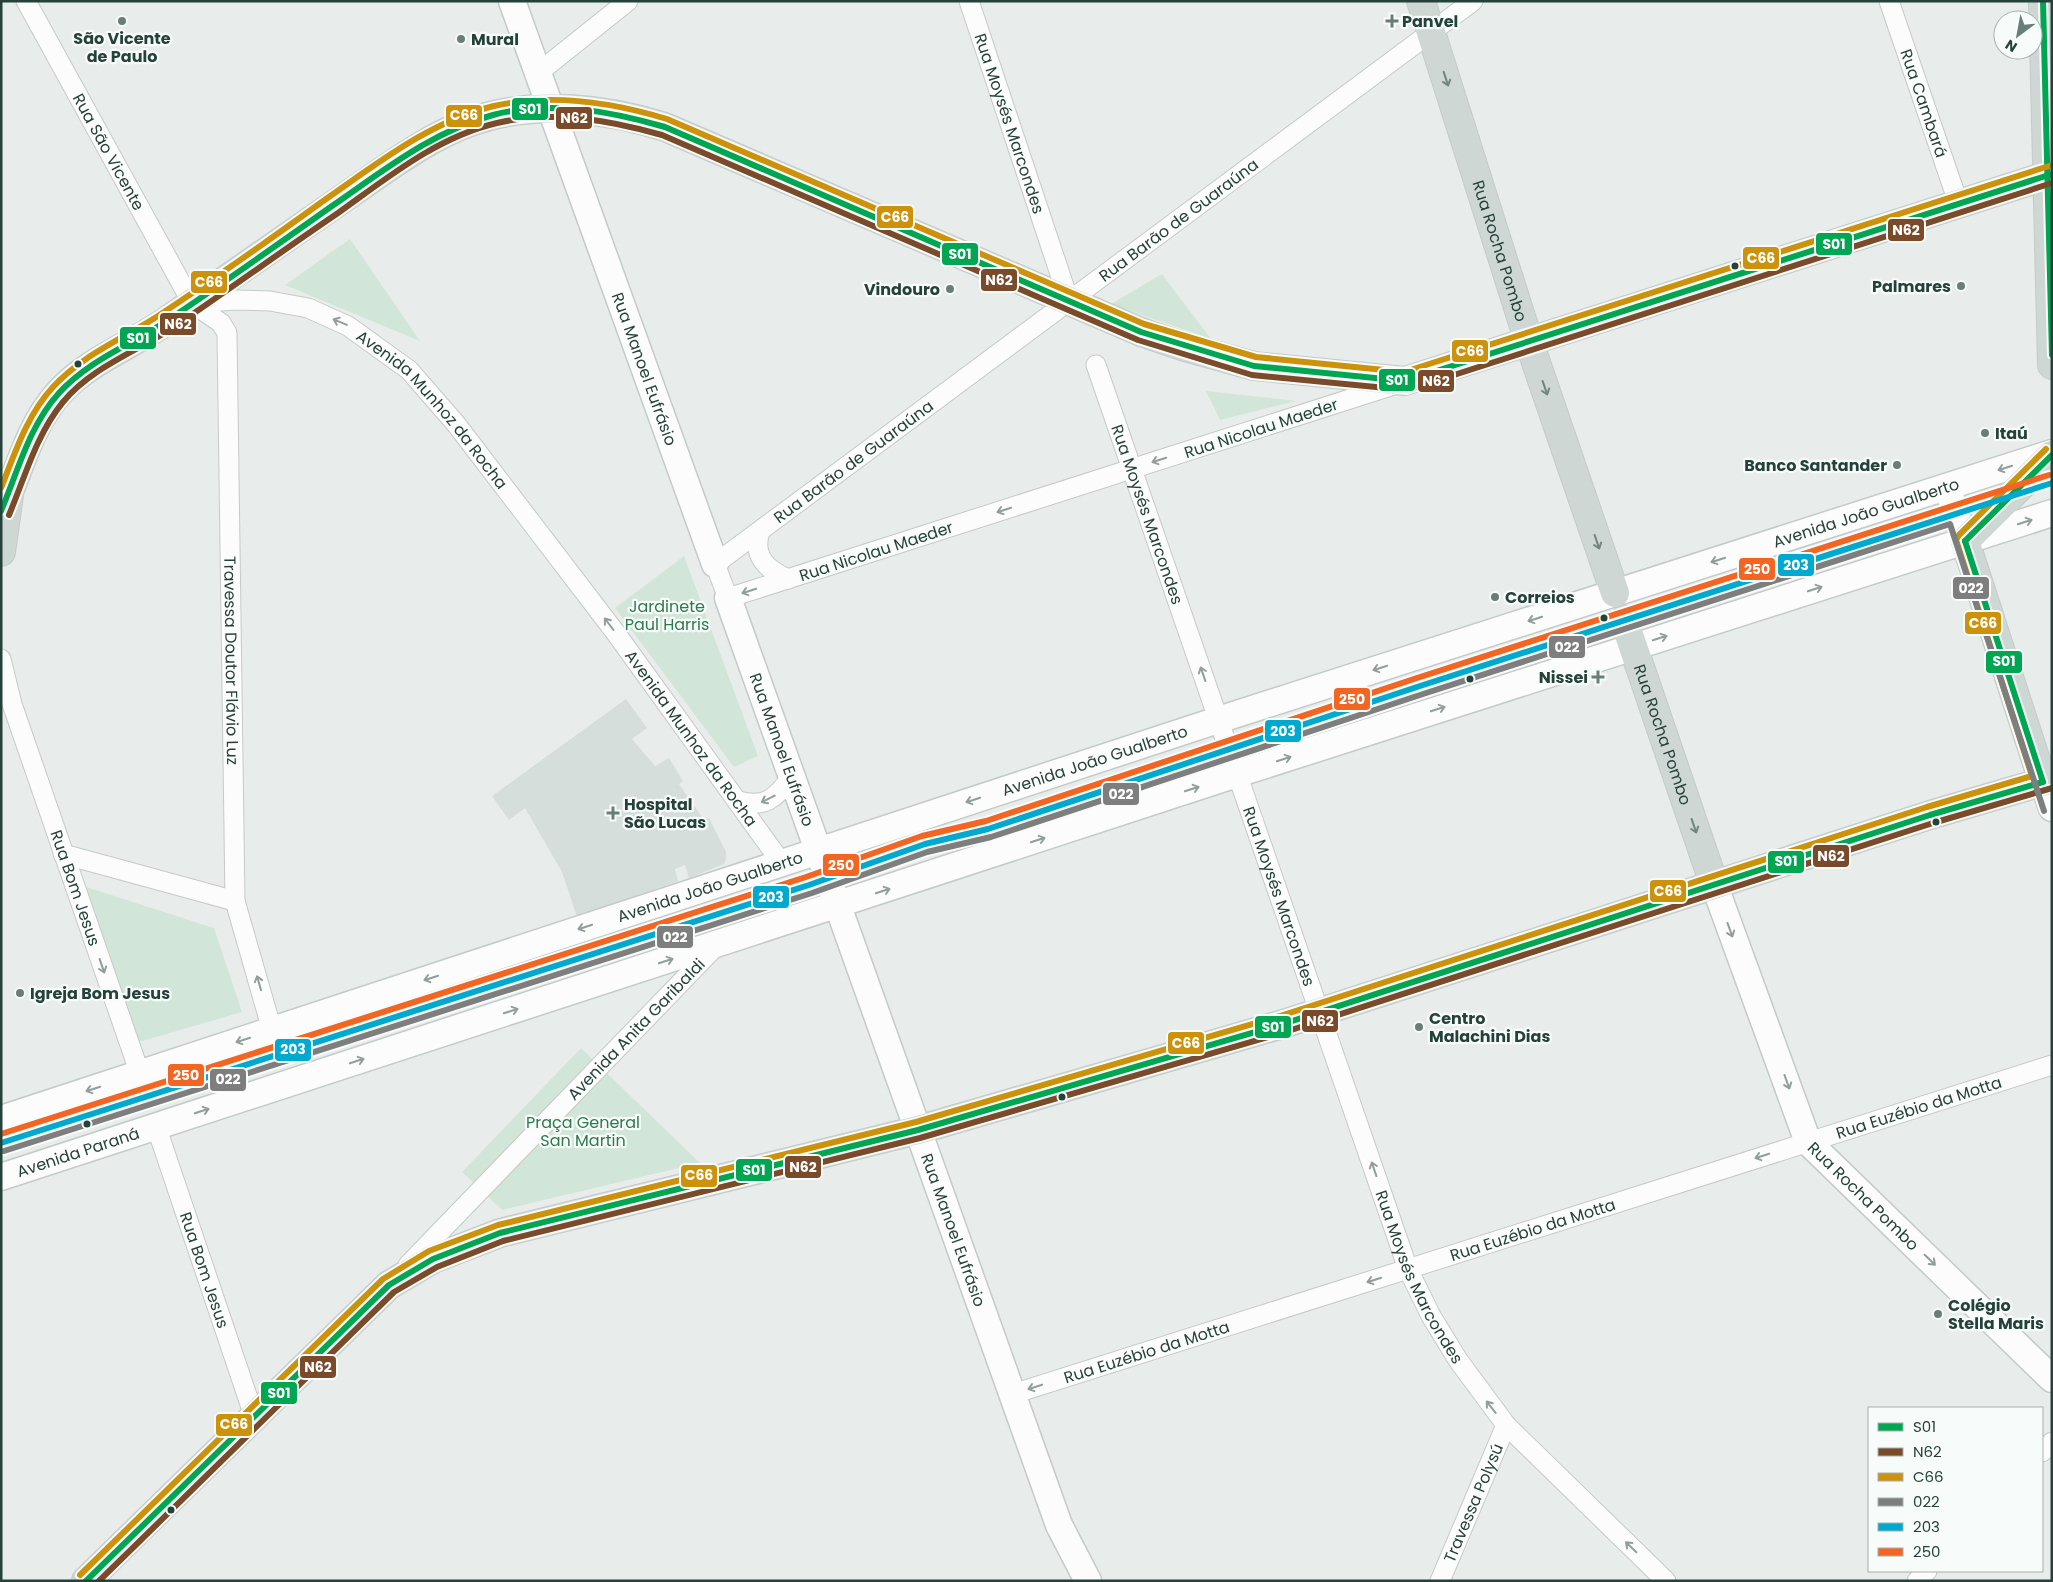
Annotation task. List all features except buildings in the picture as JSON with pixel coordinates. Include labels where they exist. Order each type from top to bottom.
[{"type":"main road","name":"Rua Rocha Pombo","points":[[1421,1],[1491,216],[1529,342],[1615,593]]},
{"type":"main road","points":[[2044,1],[2052,365]]},
{"type":"main road","points":[[192,304],[374,177],[435,138],[473,121],[494,115],[522,110],[552,109],[612,113],[664,127],[1069,301],[1168,341],[1254,366],[1405,382]]},
{"type":"main road","name":"Rua Nicolau Maeder","points":[[1405,382],[1959,205],[2049,174]]},
{"type":"main road","name":"Avenida Munhoz da Rocha","points":[[1,552],[5,504],[32,432],[44,412],[59,393],[78,376],[192,304]]},
{"type":"main road","points":[[389,1285],[433,1259],[500,1233],[918,1130],[1320,1013],[1930,815],[2048,781],[1965,541],[2052,454]]},
{"type":"main road","name":"Rua Rocha Pombo","points":[[1624,620],[1714,884]]},
{"type":"main road","name":"Avenida Anita Garibaldi","points":[[86,1581],[389,1285]]},
{"type":"street","name":"Rua São Vicente","points":[[26,1],[192,304]]},
{"type":"street","name":"Rua Manoel Eufrásio","points":[[512,1],[728,598],[1059,1525],[1088,1581]]},
{"type":"street","points":[[538,73],[628,1]]},
{"type":"street","name":"Rua Moysés Marcondes","points":[[969,1],[1069,301]]},
{"type":"street","name":"Rua Barão de Guaraúna","points":[[715,564],[1473,1]]},
{"type":"street","name":"Rua Cambará","points":[[1889,1],[1959,205]]},
{"type":"street","name":"Avenida Munhoz da Rocha","points":[[192,304],[234,300],[270,301],[308,308],[348,326],[409,370],[456,424],[615,632],[781,862]]},
{"type":"street","name":"Travessa Doutor Flávio Luz","points":[[192,304],[221,324],[227,333],[235,902],[272,1030]]},
{"type":"street","name":"Rua Moysés Marcondes","points":[[1096,365],[1408,1269],[1431,1316],[1449,1345],[1506,1426],[1666,1581]]},
{"type":"street","name":"Rua Nicolau Maeder","points":[[728,598],[1405,382]]},
{"type":"street","name":"Avenida João Gualberto","points":[[140,1074],[1218,720],[2052,454]]},
{"type":"street","points":[[1947,487],[1965,541]]},
{"type":"street","points":[[156,1126],[837,906],[1237,774],[2052,513]]},
{"type":"street","points":[[760,531],[756,542],[759,555],[767,567],[788,579]]},
{"type":"street","name":"Rua Rocha Pombo","points":[[1615,593],[1624,620]]},
{"type":"street","name":"Rua Bom Jesus","points":[[1,659],[7,697],[140,1074]]},
{"type":"street","points":[[738,800],[751,804],[766,802],[779,793],[791,778]]},
{"type":"street","points":[[2048,781],[2052,808]]},
{"type":"street","points":[[63,854],[235,902]]},
{"type":"street","name":"Rua Rocha Pombo","points":[[1714,884],[1808,1142],[2052,1379]]},
{"type":"street","name":"Avenida Anita Garibaldi","points":[[389,1285],[718,944]]},
{"type":"street","name":"Rua Euzébio da Motta","points":[[1013,1394],[2052,1065]]},
{"type":"street","points":[[1,1119],[140,1074]]},
{"type":"street","name":"Rua Bom Jesus","points":[[156,1126],[254,1416]]},
{"type":"street","name":"Avenida Paraná","points":[[1,1177],[156,1126]]},
{"type":"street","name":"Travessa Polysú","points":[[1440,1581],[1506,1426]]},
{"type":"street","points":[[2043,1451],[2052,1442]]},
{"type":"street","points":[[1917,1581],[1926,1572]]},
{"type":"shaded area","name":"Hospital São Lucas","points":[[626,699],[647,728],[632,739],[655,766],[669,758],[683,781],[679,784],[704,820],[709,818],[726,852],[726,859],[724,864],[689,878],[685,865],[675,869],[678,881],[577,917],[562,872],[525,808],[509,820],[492,796]]},
{"type":"green space","points":[[350,239],[420,341],[285,285]]},
{"type":"green space","points":[[1162,274],[1211,339],[1111,304]]},
{"type":"green space","points":[[1206,391],[1296,401],[1220,420]]},
{"type":"green space","name":"Jardinete Paul Harris","points":[[684,556],[758,756],[734,767],[615,608]]},
{"type":"green space","points":[[86,887],[214,928],[242,1012],[139,1042]]},
{"type":"green space","name":"Praça General San Martin","points":[[581,1048],[700,1163],[502,1210],[462,1172]]},
{"type":"transit line","name":"S01","points":[[2043,1],[2052,355]]},
{"type":"transit line","name":"C66","points":[[1,488],[22,435],[36,410],[53,387],[77,365],[182,300],[365,171],[406,145],[448,122],[471,113],[516,102],[537,100],[581,101],[624,108],[667,119],[1144,324],[1256,357],[1404,372],[2049,166]]},
{"type":"transit line","name":"S01","points":[[1,511],[32,434],[49,406],[70,382],[110,354],[165,322],[409,153],[471,122],[514,111],[536,108],[580,109],[623,116],[665,127],[1141,332],[1254,366],[1405,381],[2052,174]]},
{"type":"transit line","name":"N62","points":[[9,515],[45,428],[63,402],[87,379],[114,361],[171,329],[413,160],[433,148],[475,129],[518,119],[539,117],[580,118],[622,125],[662,135],[1138,340],[1252,375],[1407,390],[2052,183]]},
{"type":"transit line","name":"C66","points":[[80,1575],[383,1279],[429,1251],[498,1225],[916,1122],[1280,1016],[1927,807],[2032,776],[1956,540],[2046,449]]},
{"type":"transit line","name":"S01","points":[[1965,541],[2052,455]]},
{"type":"transit line","name":"250","points":[[1,1134],[806,877],[922,836],[986,821],[1417,678],[2049,475]]},
{"type":"transit line","name":"203","points":[[1,1143],[809,885],[925,844],[988,829],[1420,686],[2052,483]]},
{"type":"transit line","name":"022","points":[[4,1151],[812,893],[927,852],[991,837],[1423,694],[1950,524],[2044,811]]},
{"type":"transit line","name":"S01","points":[[1965,541],[2043,782]]},
{"type":"transit line","name":"S01","points":[[86,1581],[389,1285],[433,1259],[500,1233],[918,1130],[1283,1024],[1930,815],[2043,782]]},
{"type":"transit line","name":"N62","points":[[99,1581],[394,1292],[437,1267],[503,1241],[920,1138],[1285,1032],[1933,823],[2052,788]]},
{"type":"place","name":"São Vicente de Paulo","points":[[122,21]]},
{"type":"place","name":"Panvel","points":[[1392,21]]},
{"type":"place","name":"Mural","points":[[461,39]]},
{"type":"place","name":"Palmares","points":[[1961,286]]},
{"type":"place","name":"Vindouro","points":[[950,289]]},
{"type":"place","name":"Itaú","points":[[1985,433]]},
{"type":"place","name":"Banco Santander","points":[[1897,465]]},
{"type":"place","name":"Correios","points":[[1495,597]]},
{"type":"place","name":"Nissei","points":[[1598,677]]},
{"type":"place","name":"Hospital São Lucas","points":[[613,813]]},
{"type":"place","name":"Igreja Bom Jesus","points":[[20,993]]},
{"type":"place","name":"Centro Malachini Dias","points":[[1419,1027]]},
{"type":"place","name":"Colégio Stella Maris","points":[[1938,1314]]}]
